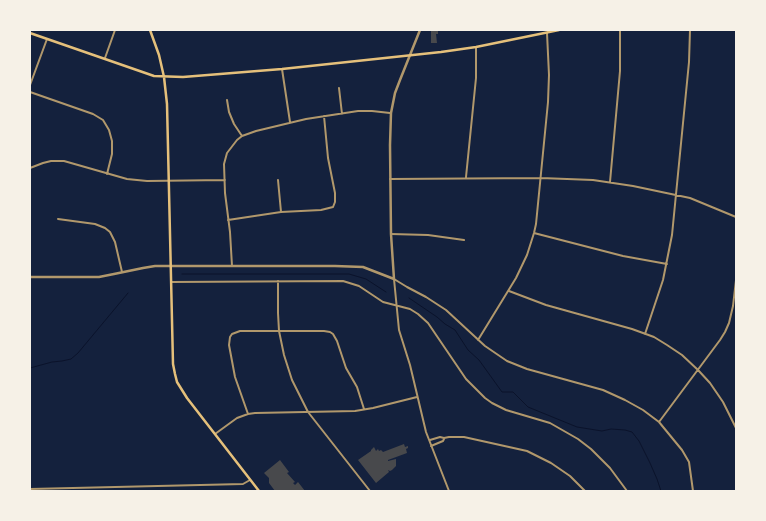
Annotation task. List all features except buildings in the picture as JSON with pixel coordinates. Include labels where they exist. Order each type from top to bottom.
[{"type":"main road","points":[[150,30],[164,77],[167,112],[170,266],[173,364],[175,374],[180,388],[259,491]]},
{"type":"main road","points":[[30,33],[149,74],[164,77],[184,77],[476,47],[559,30]]},
{"type":"street","points":[[105,58],[115,30]]},
{"type":"street","points":[[420,30],[400,80],[391,114],[391,234],[399,330],[429,441],[449,491]]},
{"type":"street","points":[[610,182],[620,71],[620,30]]},
{"type":"street","points":[[645,334],[667,264],[672,235],[689,62],[690,30]]},
{"type":"street","points":[[478,340],[509,291],[527,255],[534,233],[549,88],[547,33]]},
{"type":"street","points":[[30,85],[46,39]]},
{"type":"street","points":[[466,178],[476,78],[476,47]]},
{"type":"street","points":[[282,68],[290,122]]},
{"type":"street","points":[[339,88],[342,114]]},
{"type":"street","points":[[30,92],[93,114],[103,120],[109,130],[112,141],[112,154],[107,174]]},
{"type":"street","points":[[227,100],[231,116],[242,136]]},
{"type":"street","points":[[232,266],[224,164],[232,144],[242,136],[290,122],[365,111],[391,114]]},
{"type":"street","points":[[228,220],[281,212],[322,210],[333,207],[335,193],[328,158],[324,116]]},
{"type":"street","points":[[30,168],[43,162],[64,161],[133,180],[224,180]]},
{"type":"street","points":[[390,179],[541,178],[610,182],[698,200],[736,218]]},
{"type":"street","points":[[278,180],[281,212]]},
{"type":"street","points":[[58,219],[95,224],[110,232],[115,242],[122,272]]},
{"type":"street","points":[[534,233],[623,256],[667,264]]},
{"type":"street","points":[[391,234],[428,235],[464,240]]},
{"type":"street","points":[[30,277],[99,277],[142,268],[170,266],[355,266],[371,269],[394,279],[446,310],[478,340],[500,357],[526,369],[592,387],[634,404],[659,422],[686,456],[691,470],[693,491]]},
{"type":"street","points":[[659,422],[725,332],[733,306],[736,280]]},
{"type":"street","points":[[278,281],[280,331],[284,355],[290,374],[308,412],[370,491]]},
{"type":"street","points":[[171,282],[348,282],[359,286],[383,302],[410,308],[423,318],[466,379],[485,398],[506,410],[550,424],[578,439],[592,449],[627,491]]},
{"type":"street","points":[[509,291],[540,303],[625,327],[667,345],[682,355],[698,370],[717,392],[724,402],[736,428]]},
{"type":"street","points":[[248,414],[235,377],[229,345],[232,334],[240,331],[330,332],[335,336],[346,368],[357,387],[364,410]]},
{"type":"street","points":[[215,434],[237,418],[248,414],[364,410],[418,397]]},
{"type":"street","points":[[429,441],[440,437],[473,438],[527,451],[551,463],[570,476],[585,491]]},
{"type":"street","points":[[432,446],[444,438]]},
{"type":"street","points":[[30,489],[243,484],[250,480]]},
{"type":"waterway","points":[[182,274],[349,274],[366,279],[386,292]]},
{"type":"waterway","points":[[30,368],[71,359],[128,293]]},
{"type":"waterway","points":[[409,298],[455,330],[468,350],[479,360],[502,392],[513,392],[528,407],[577,427],[602,431],[611,429],[632,432],[639,441],[650,463],[661,491]]}]
